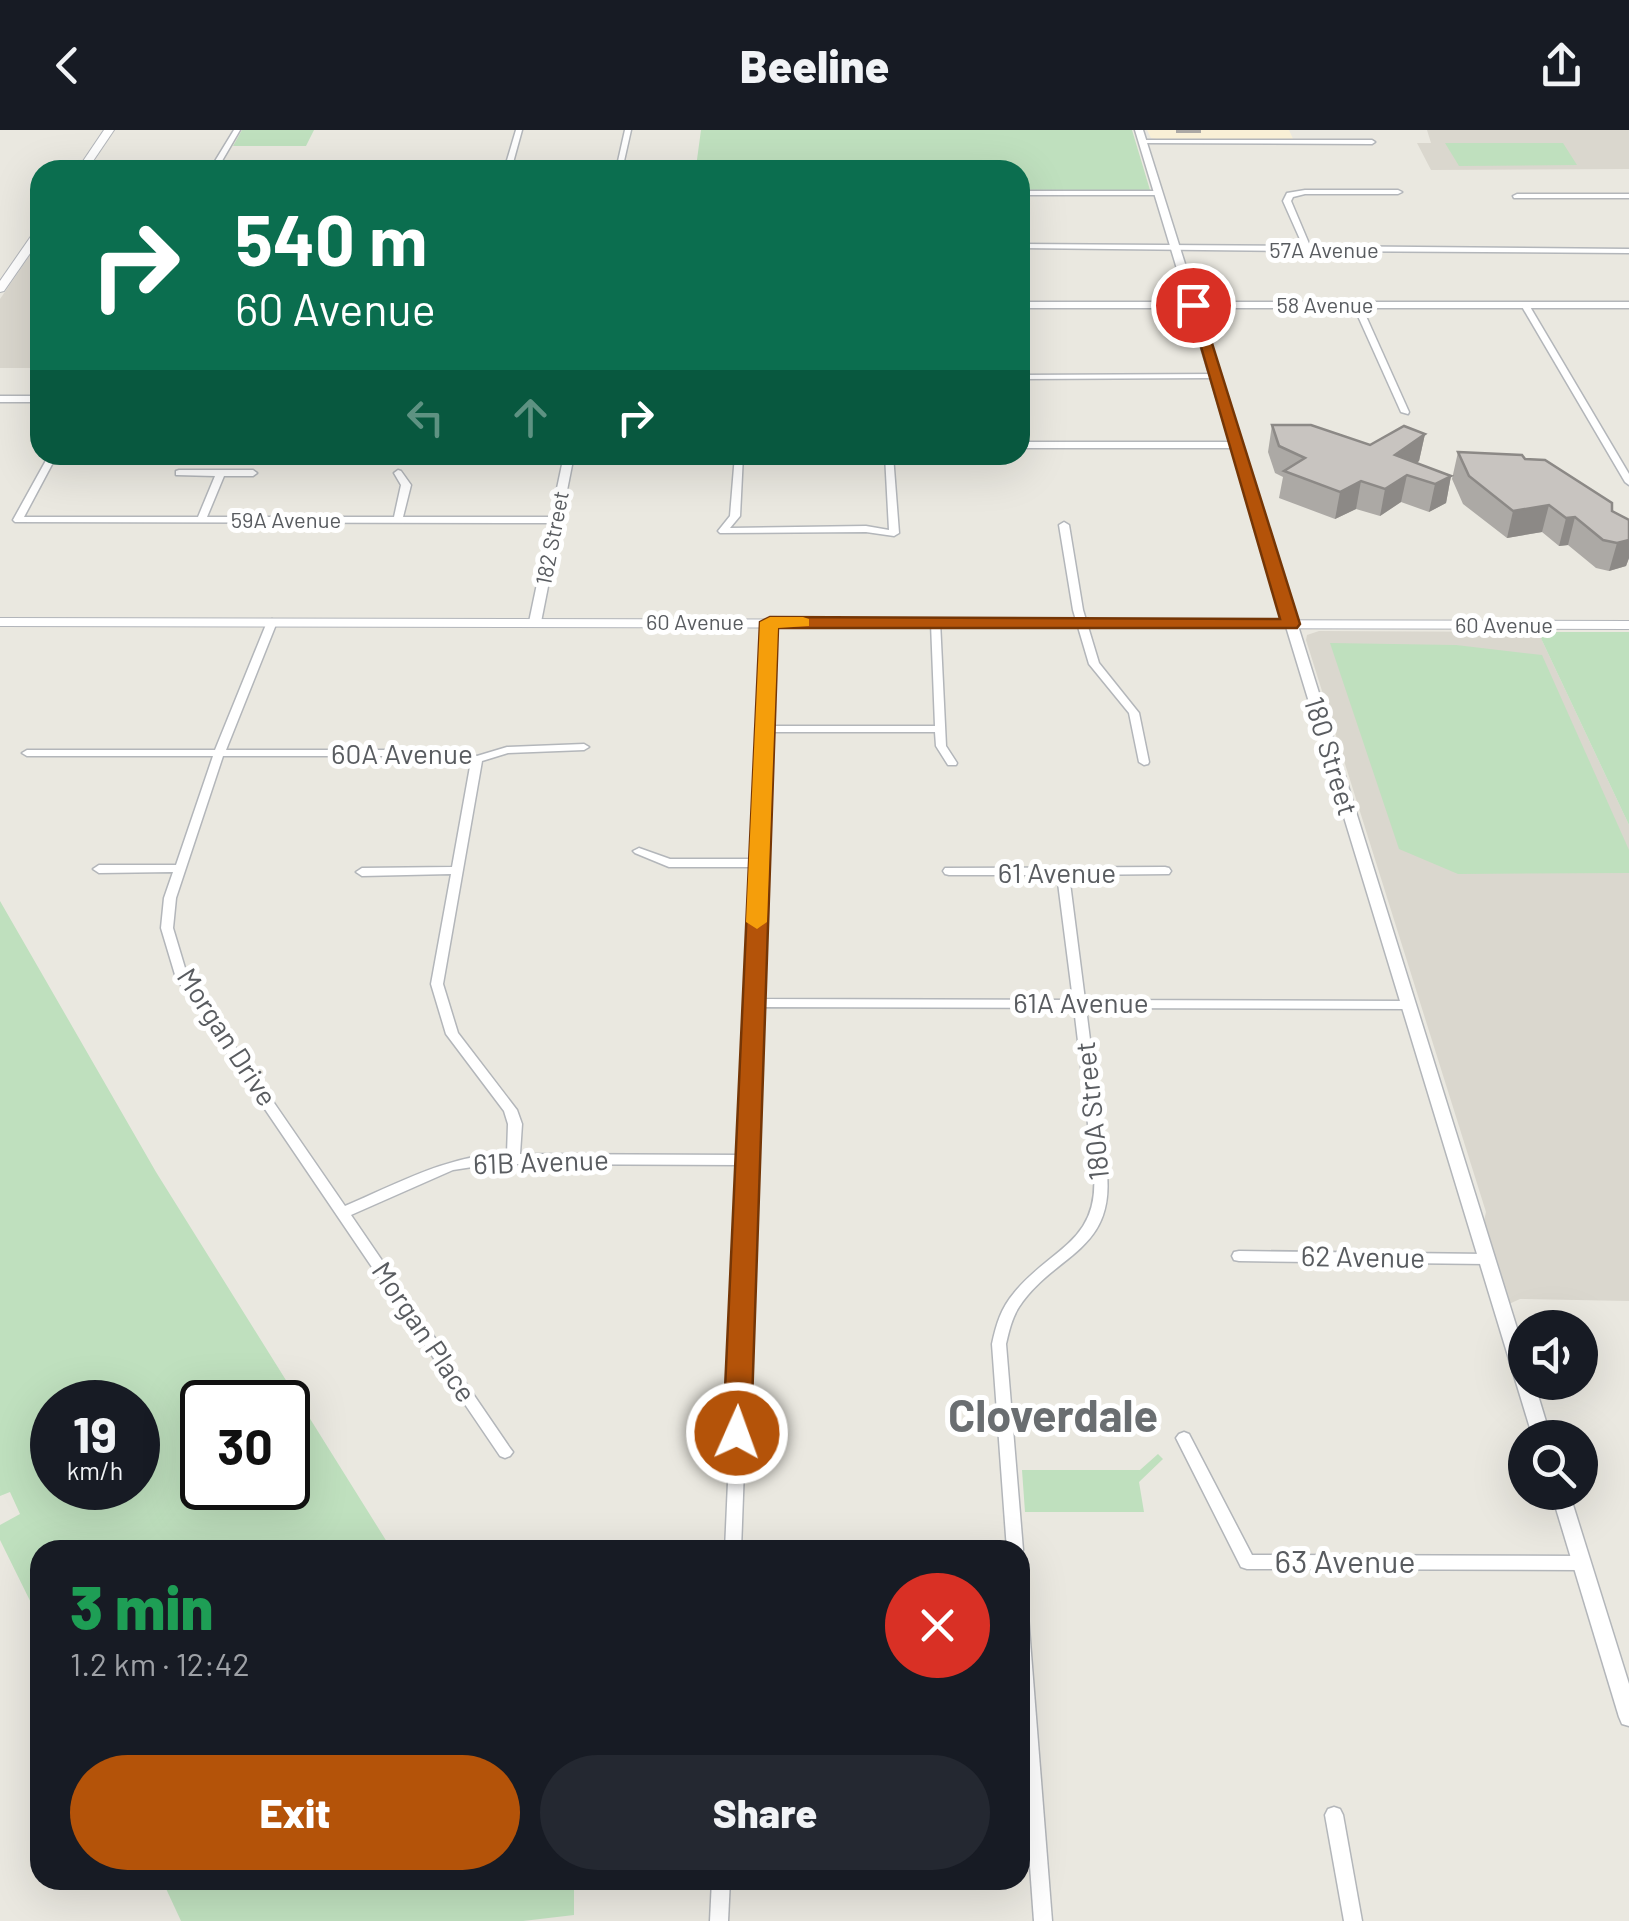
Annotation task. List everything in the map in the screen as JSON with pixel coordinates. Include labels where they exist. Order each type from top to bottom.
[{"type":"main road","points":[[88,160],[109,130]]},
{"type":"main road","points":[[0,289],[30,246]]},
{"type":"main road","name":"60 Avenue","points":[[0,622],[1629,625]]},
{"type":"street","points":[[219,160],[237,130]]},
{"type":"street","points":[[511,160],[519,130]]},
{"type":"street","points":[[620,160],[628,130]]},
{"type":"street","name":"180 Street","points":[[1139,130],[1508,1327]]},
{"type":"street","points":[[1143,142],[1372,142]]},
{"type":"street","points":[[1030,192],[1158,193]]},
{"type":"street","points":[[1308,250],[1287,201],[1290,195],[1398,192]]},
{"type":"street","points":[[1518,196],[1629,196]]},
{"type":"street","name":"57A Avenue","points":[[1030,246],[1629,251]]},
{"type":"street","name":"58 Avenue","points":[[1030,305],[1629,305]]},
{"type":"street","points":[[1357,305],[1405,412]]},
{"type":"street","points":[[1525,305],[1629,482]]},
{"type":"street","points":[[1030,376],[1214,376]]},
{"type":"street","points":[[0,399],[30,399]]},
{"type":"street","points":[[1030,445],[1236,445]]},
{"type":"street","name":"59A Avenue","points":[[47,465],[18,520],[554,520]]},
{"type":"street","name":"182 Street","points":[[535,622],[567,465]]},
{"type":"street","points":[[738,465],[735,516],[723,531],[847,529],[894,533],[891,465]]},
{"type":"street","points":[[179,473],[254,474]]},
{"type":"street","points":[[201,520],[222,474]]},
{"type":"street","points":[[398,474],[406,485],[398,520]]},
{"type":"street","points":[[1064,526],[1094,664],[1134,713],[1144,762]]},
{"type":"street","name":"Morgan Drive","points":[[272,622],[178,868],[167,928],[182,978],[344,1212]]},
{"type":"street","points":[[733,1540],[770,622]]},
{"type":"street","points":[[936,622],[940,730],[943,752],[952,764]]},
{"type":"street","points":[[765,729],[940,730]]},
{"type":"street","name":"60A Avenue","points":[[27,753],[444,753],[477,759],[508,750],[584,746]]},
{"type":"street","points":[[477,759],[438,964],[440,1002],[460,1048],[510,1110],[515,1124],[513,1159]]},
{"type":"street","points":[[640,851],[669,863],[758,863]]},
{"type":"street","points":[[99,869],[178,868]]},
{"type":"street","points":[[362,872],[456,870]]},
{"type":"street","name":"61 Avenue","points":[[949,871],[1165,872]]},
{"type":"street","name":"180A Street","points":[[1014,1540],[999,1344],[1001,1324],[1012,1302],[1085,1234],[1101,1206],[1102,1184],[1063,873]]},
{"type":"street","name":"61A Avenue","points":[[754,1003],[1408,1005]]},
{"type":"street","name":"61B Avenue","points":[[344,1212],[451,1166],[513,1159],[747,1160]]},
{"type":"street","name":"Morgan Place","points":[[344,1212],[504,1452]]},
{"type":"street","name":"62 Avenue","points":[[1239,1256],[1487,1259]]},
{"type":"street","name":"63 Avenue","points":[[1184,1438],[1247,1562],[1582,1563]]},
{"type":"street","points":[[1566,1510],[1629,1718]]},
{"type":"street","points":[[1030,1748],[1043,1921]]},
{"type":"street","points":[[1334,1816],[1353,1921]]},
{"type":"street","points":[[719,1921],[721,1890]]},
{"type":"shaded area","points":[[1147,130],[1289,130],[1294,141],[1161,140],[1151,138]]},
{"type":"shaded area","points":[[1427,130],[1629,130],[1629,169],[1431,170],[1417,143],[1431,143]]},
{"type":"shaded area","points":[[30,255],[30,368],[0,368],[0,299]]},
{"type":"shaded area","points":[[1319,631],[1538,632],[1629,825],[1629,1301],[1520,1299],[1509,1304],[1484,1221],[1486,1212],[1306,640],[1307,635]]},
{"type":"green space","points":[[242,130],[314,130],[306,146],[233,146]]},
{"type":"green space","points":[[701,130],[1132,130],[1150,190],[1030,192],[1030,160],[697,160]]},
{"type":"green space","points":[[1445,143],[1563,143],[1577,165],[1459,166]]},
{"type":"green space","points":[[1538,632],[1629,632],[1629,825]]},
{"type":"green space","points":[[1330,643],[1456,645],[1542,655],[1629,850],[1629,873],[1458,874],[1399,849]]},
{"type":"green space","points":[[0,901],[156,1172],[286,1380],[180,1380],[180,1510],[310,1510],[310,1419],[386,1540],[30,1540],[30,1601],[0,1540],[0,1525],[20,1514],[10,1492],[0,1496]]},
{"type":"green space","points":[[1158,1454],[1163,1459],[1139,1482],[1144,1512],[1025,1512],[1022,1470],[1140,1470]]},
{"type":"green space","points":[[167,1890],[574,1890],[574,1915],[523,1921],[181,1921]]},
{"type":"building","points":[[1272,425],[1311,425],[1370,445],[1404,426],[1425,434],[1395,455],[1451,476],[1435,484],[1407,475],[1385,489],[1361,481],[1340,492],[1284,471],[1305,458],[1279,446]]},
{"type":"building","points":[[1458,452],[1545,460],[1612,503],[1612,511],[1629,520],[1629,540],[1603,540],[1575,517],[1566,518],[1549,505],[1513,511],[1469,476]]},
{"type":"slow traffic","points":[[757,922],[770,622],[803,622]]},
{"type":"district","name":"Cloverdale","points":[[1053,1416]]},
{"type":"route","points":[[737,1433],[770,622],[1290,624],[1193,305]]}]
